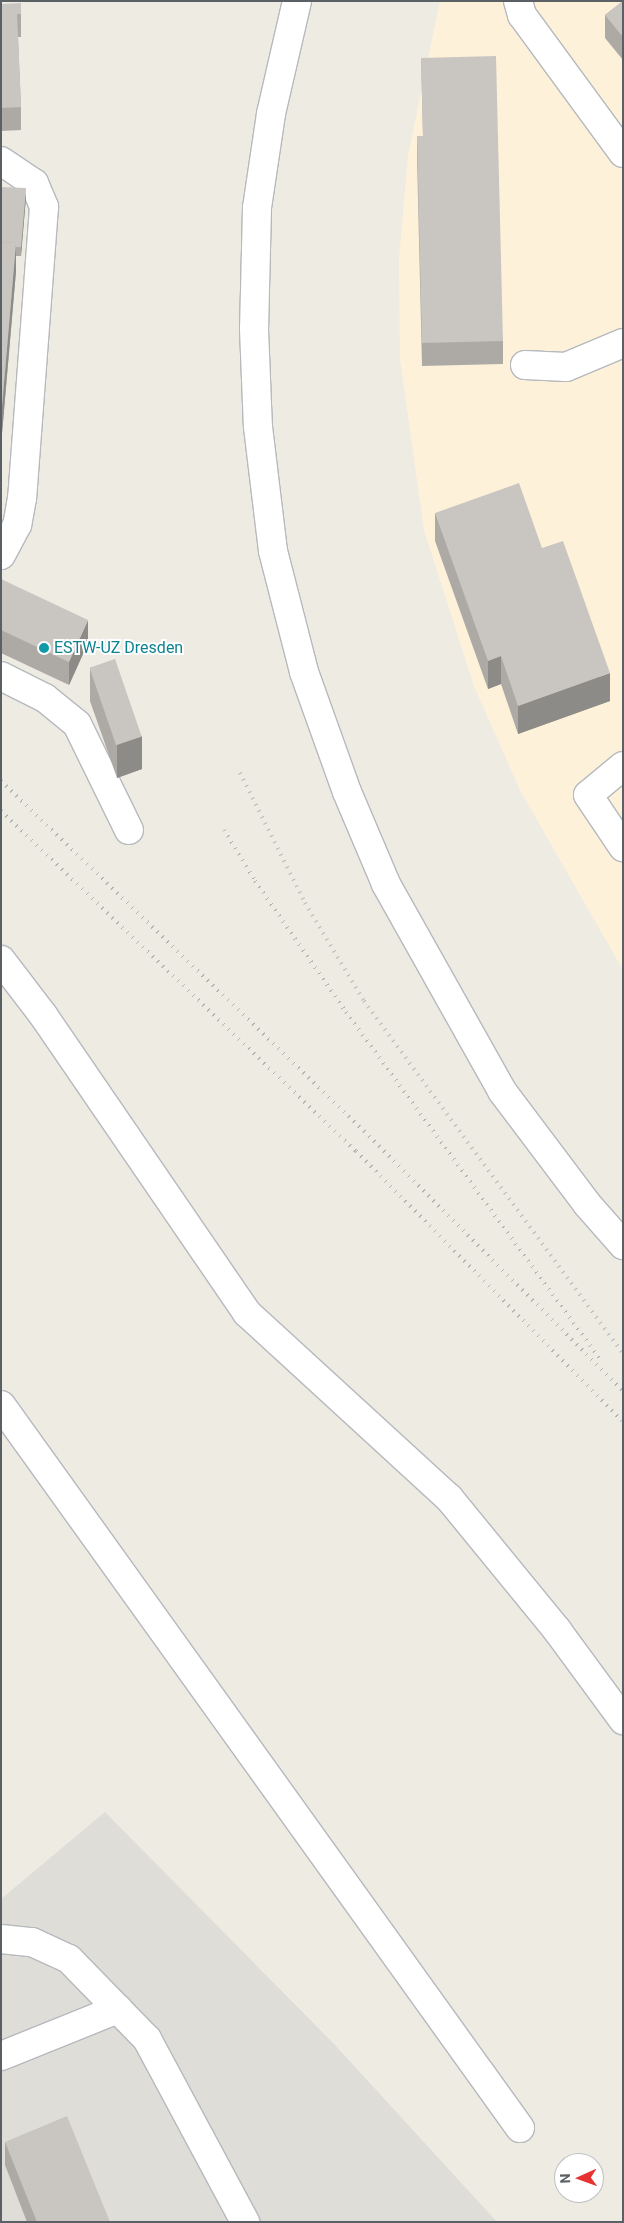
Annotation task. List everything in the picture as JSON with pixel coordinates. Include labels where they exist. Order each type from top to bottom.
[{"type":"street","points":[[297,1],[271,114],[257,208],[254,329],[258,427],[273,551],[304,672],[347,792],[386,884],[502,1091],[587,1204],[623,1245]]},
{"type":"street","points":[[518,1],[522,15],[623,153]]},
{"type":"street","points":[[1,162],[34,183],[44,207],[22,498],[17,525],[1,555]]},
{"type":"street","points":[[526,365],[566,366],[623,343]]},
{"type":"street","points":[[1,676],[45,698],[77,724],[130,830]]},
{"type":"street","points":[[623,766],[588,795],[623,848]]},
{"type":"street","points":[[1,960],[42,1015],[246,1313],[449,1498],[557,1630],[623,1720]]},
{"type":"street","points":[[1,1405],[520,2128]]},
{"type":"street","points":[[1,1939],[32,1942],[69,1959],[147,2039],[245,2222]]},
{"type":"street","points":[[1,2056],[118,2009]]},
{"type":"shaded area","points":[[440,1],[623,1],[623,970],[520,790],[474,686],[424,530],[400,359],[399,259],[408,156]]},
{"type":"shaded area","points":[[105,1812],[335,2045],[497,2222],[1,2222],[1,1899]]},
{"type":"building","points":[[623,1],[623,37],[605,15]]},
{"type":"building","points":[[21,3],[21,14],[17,14],[21,107],[1,108],[1,4]]},
{"type":"building","points":[[496,56],[503,341],[422,343],[417,136],[423,136],[421,58]]},
{"type":"building","points":[[1,187],[26,188],[21,247],[16,247],[16,243],[1,242]]},
{"type":"building","points":[[1,242],[16,243],[1,418]]},
{"type":"building","points":[[519,483],[542,548],[563,541],[610,673],[518,706],[501,656],[488,661],[435,513]]},
{"type":"building","points":[[1,579],[88,620],[69,662],[1,630]]},
{"type":"building","points":[[115,659],[142,737],[116,745],[89,668]]},
{"type":"building","points":[[67,2116],[110,2222],[37,2222],[5,2142]]},
{"type":"railway","points":[[240,773],[305,903],[364,1001],[623,1354]]},
{"type":"railway","points":[[1,781],[369,1136],[623,1391]]},
{"type":"railway","points":[[1,811],[356,1151],[623,1422]]},
{"type":"railway","points":[[224,830],[255,881],[346,1012],[599,1358]]},
{"type":"place","name":"ESTW-UZ Dresden","points":[[44,648]]}]
